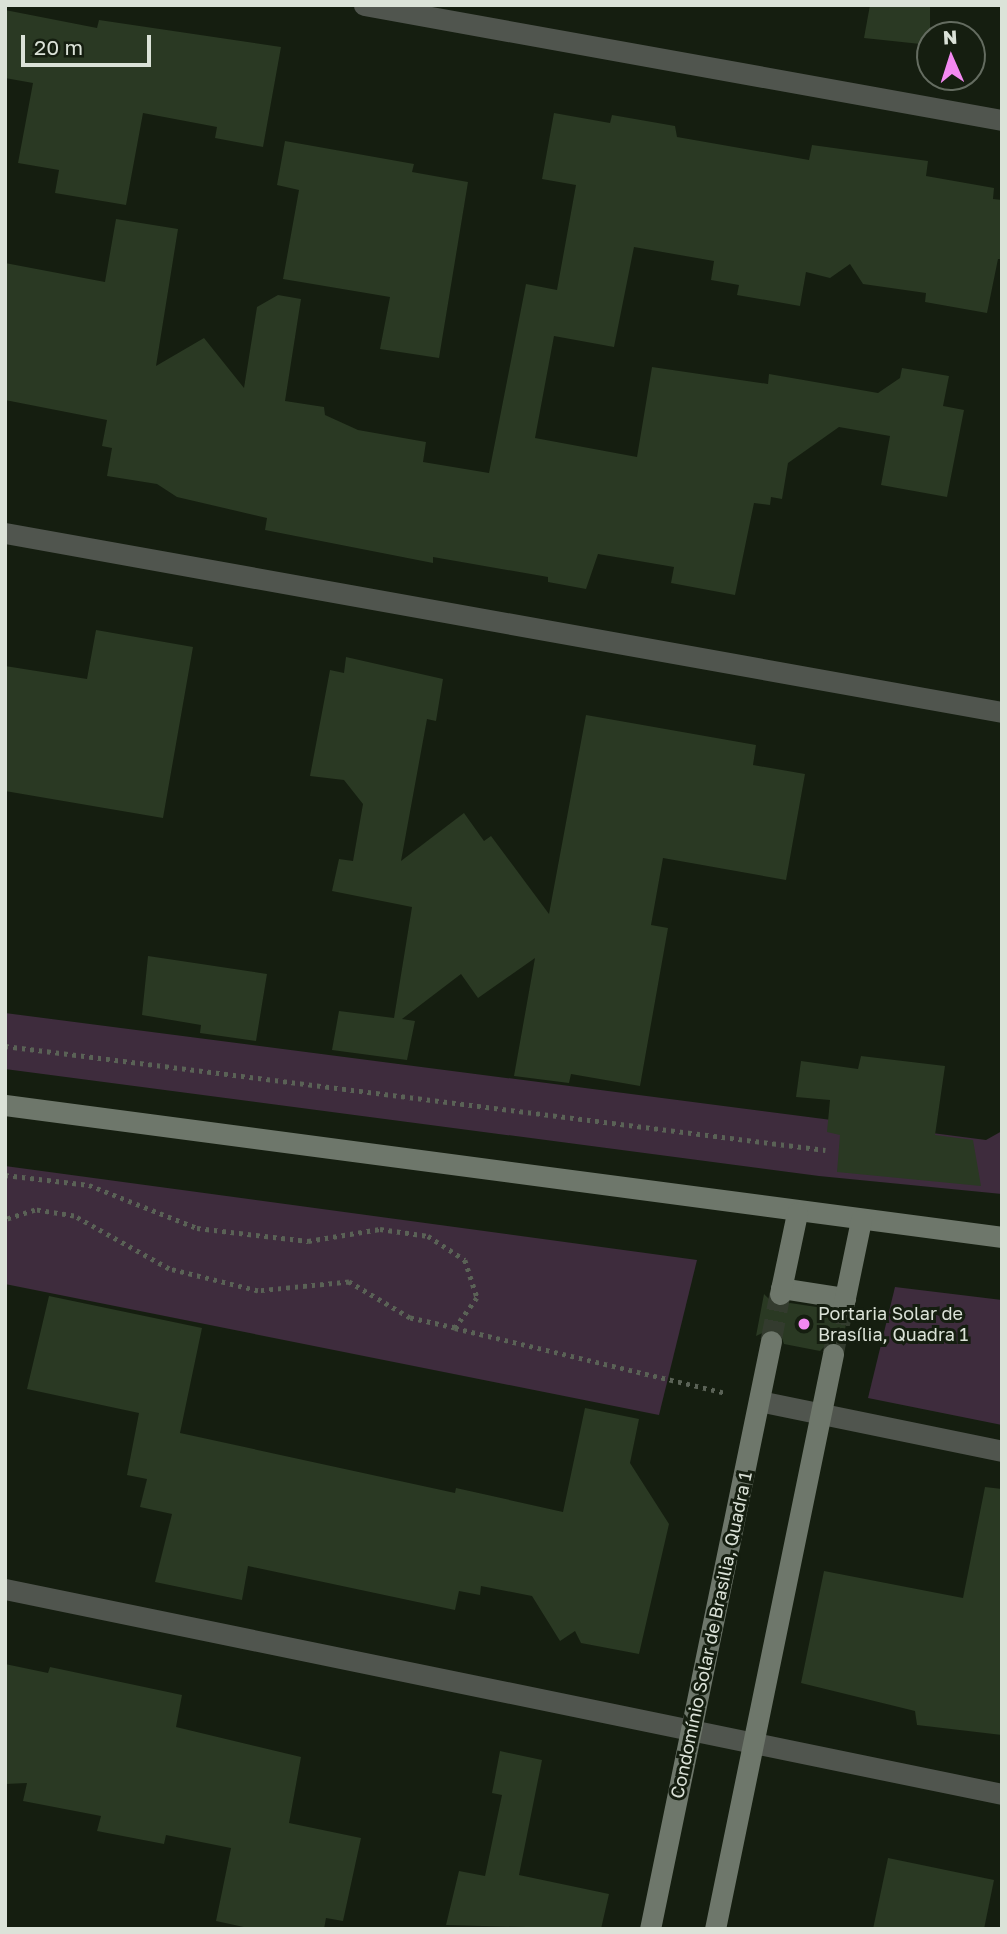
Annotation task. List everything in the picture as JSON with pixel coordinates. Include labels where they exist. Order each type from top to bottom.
[{"type":"street","points":[[363,5],[1002,120]]},
{"type":"street","points":[[5,533],[1002,712]]},
{"type":"street","points":[[5,1105],[797,1213],[1002,1237]]},
{"type":"street","points":[[797,1213],[780,1291],[844,1302],[861,1220]]},
{"type":"street","name":"Condomínio Solar de Brasilia, Quadra 1","points":[[650,1929],[771,1341]]},
{"type":"street","points":[[715,1929],[833,1354]]},
{"type":"street","points":[[758,1401],[1002,1451]]},
{"type":"street","points":[[5,1589],[1002,1794]]},
{"type":"path","points":[[5,1046],[825,1150]]},
{"type":"path","points":[[5,1175],[89,1185],[197,1228],[308,1241],[380,1229],[428,1236],[465,1260],[477,1298],[455,1328]]},
{"type":"path","points":[[5,1220],[35,1210],[74,1216],[169,1269],[258,1291],[349,1282],[410,1318],[758,1401]]},
{"type":"shaded area","points":[[5,1013],[986,1140],[1002,1131],[1002,1194],[819,1176],[5,1069]]},
{"type":"shaded area","points":[[5,1166],[697,1260],[659,1415],[5,1284]]},
{"type":"shaded area","points":[[895,1287],[1002,1300],[1002,1425],[868,1398]]},
{"type":"building","points":[[870,5],[930,5],[930,21],[916,21],[916,44],[864,38]]},
{"type":"building","points":[[5,10],[97,28],[99,20],[281,47],[263,147],[215,138],[217,127],[143,113],[126,205],[55,193],[59,170],[18,163],[33,83],[5,78]]},
{"type":"building","points":[[554,113],[610,123],[612,115],[675,126],[677,137],[809,160],[812,145],[928,161],[926,176],[994,188],[993,199],[1002,200],[1002,259],[998,259],[987,313],[925,302],[926,293],[863,284],[850,264],[830,278],[806,272],[800,306],[737,295],[739,285],[711,280],[714,261],[634,247],[614,347],[554,336],[535,438],[637,457],[652,367],[768,384],[769,374],[878,393],[900,378],[902,368],[949,376],[943,406],[964,410],[947,497],[881,485],[890,436],[839,427],[788,463],[782,499],[771,497],[770,505],[754,503],[735,595],[671,583],[674,567],[598,554],[586,589],[548,582],[548,577],[433,557],[433,563],[265,530],[267,518],[177,497],[157,484],[107,476],[112,448],[102,446],[107,420],[5,400],[5,263],[105,282],[116,219],[178,229],[156,366],[204,338],[244,388],[257,307],[278,295],[301,299],[285,401],[324,407],[325,415],[358,430],[426,442],[423,462],[489,473],[526,284],[557,290],[576,185],[542,179]]},
{"type":"building","points":[[285,141],[414,164],[412,172],[468,182],[439,358],[380,349],[390,297],[283,279],[299,190],[277,185]]},
{"type":"building","points":[[96,630],[193,647],[163,818],[5,791],[5,666],[87,679]]},
{"type":"building","points":[[346,657],[443,679],[436,721],[427,719],[401,861],[464,813],[484,841],[491,836],[549,914],[586,715],[756,745],[753,765],[805,774],[786,880],[663,858],[651,925],[668,928],[640,1086],[571,1074],[569,1083],[514,1076],[535,958],[478,998],[461,974],[402,1019],[415,1021],[407,1060],[332,1050],[339,1011],[394,1018],[412,907],[332,891],[339,859],[353,861],[363,804],[344,780],[310,776],[330,670],[344,673]]},
{"type":"building","points":[[148,956],[267,974],[256,1041],[200,1033],[201,1025],[142,1015]]},
{"type":"building","points":[[861,1056],[945,1066],[935,1135],[973,1140],[981,1186],[837,1172],[840,1135],[827,1132],[830,1100],[796,1097],[801,1061],[858,1069]]},
{"type":"building","name":"Portaria Solar de Brasília, Quadra 1","points":[[764,1294],[777,1307],[790,1303],[830,1309],[835,1317],[847,1319],[842,1345],[830,1341],[820,1351],[784,1344],[780,1332],[773,1328],[756,1336]]},
{"type":"building","points":[[49,1296],[202,1328],[180,1433],[455,1493],[456,1488],[563,1512],[585,1408],[639,1419],[630,1463],[669,1524],[639,1654],[581,1643],[575,1631],[560,1641],[532,1596],[481,1586],[480,1595],[459,1591],[455,1610],[248,1566],[242,1600],[155,1582],[172,1514],[140,1507],[147,1479],[127,1475],[139,1413],[27,1389]]},
{"type":"building","points":[[985,1487],[1002,1489],[1002,1735],[917,1725],[915,1711],[801,1683],[824,1571],[963,1598]]},
{"type":"building","points":[[5,1664],[48,1673],[50,1667],[182,1695],[176,1727],[301,1757],[289,1823],[361,1838],[343,1921],[326,1918],[324,1929],[253,1929],[216,1921],[231,1848],[166,1835],[164,1844],[97,1831],[101,1816],[23,1801],[27,1783],[5,1784]]},
{"type":"building","points":[[500,1751],[542,1760],[519,1875],[609,1894],[601,1929],[446,1925],[459,1871],[485,1876],[502,1795],[492,1793]]},
{"type":"building","points":[[888,1858],[994,1880],[984,1929],[873,1929]]},
{"type":"tunnel","points":[[771,1341],[780,1294]]},
{"type":"tunnel","points":[[833,1354],[843,1307]]},
{"type":"place","name":"Portaria Solar de Brasília, Quadra 1","points":[[804,1324]]}]
